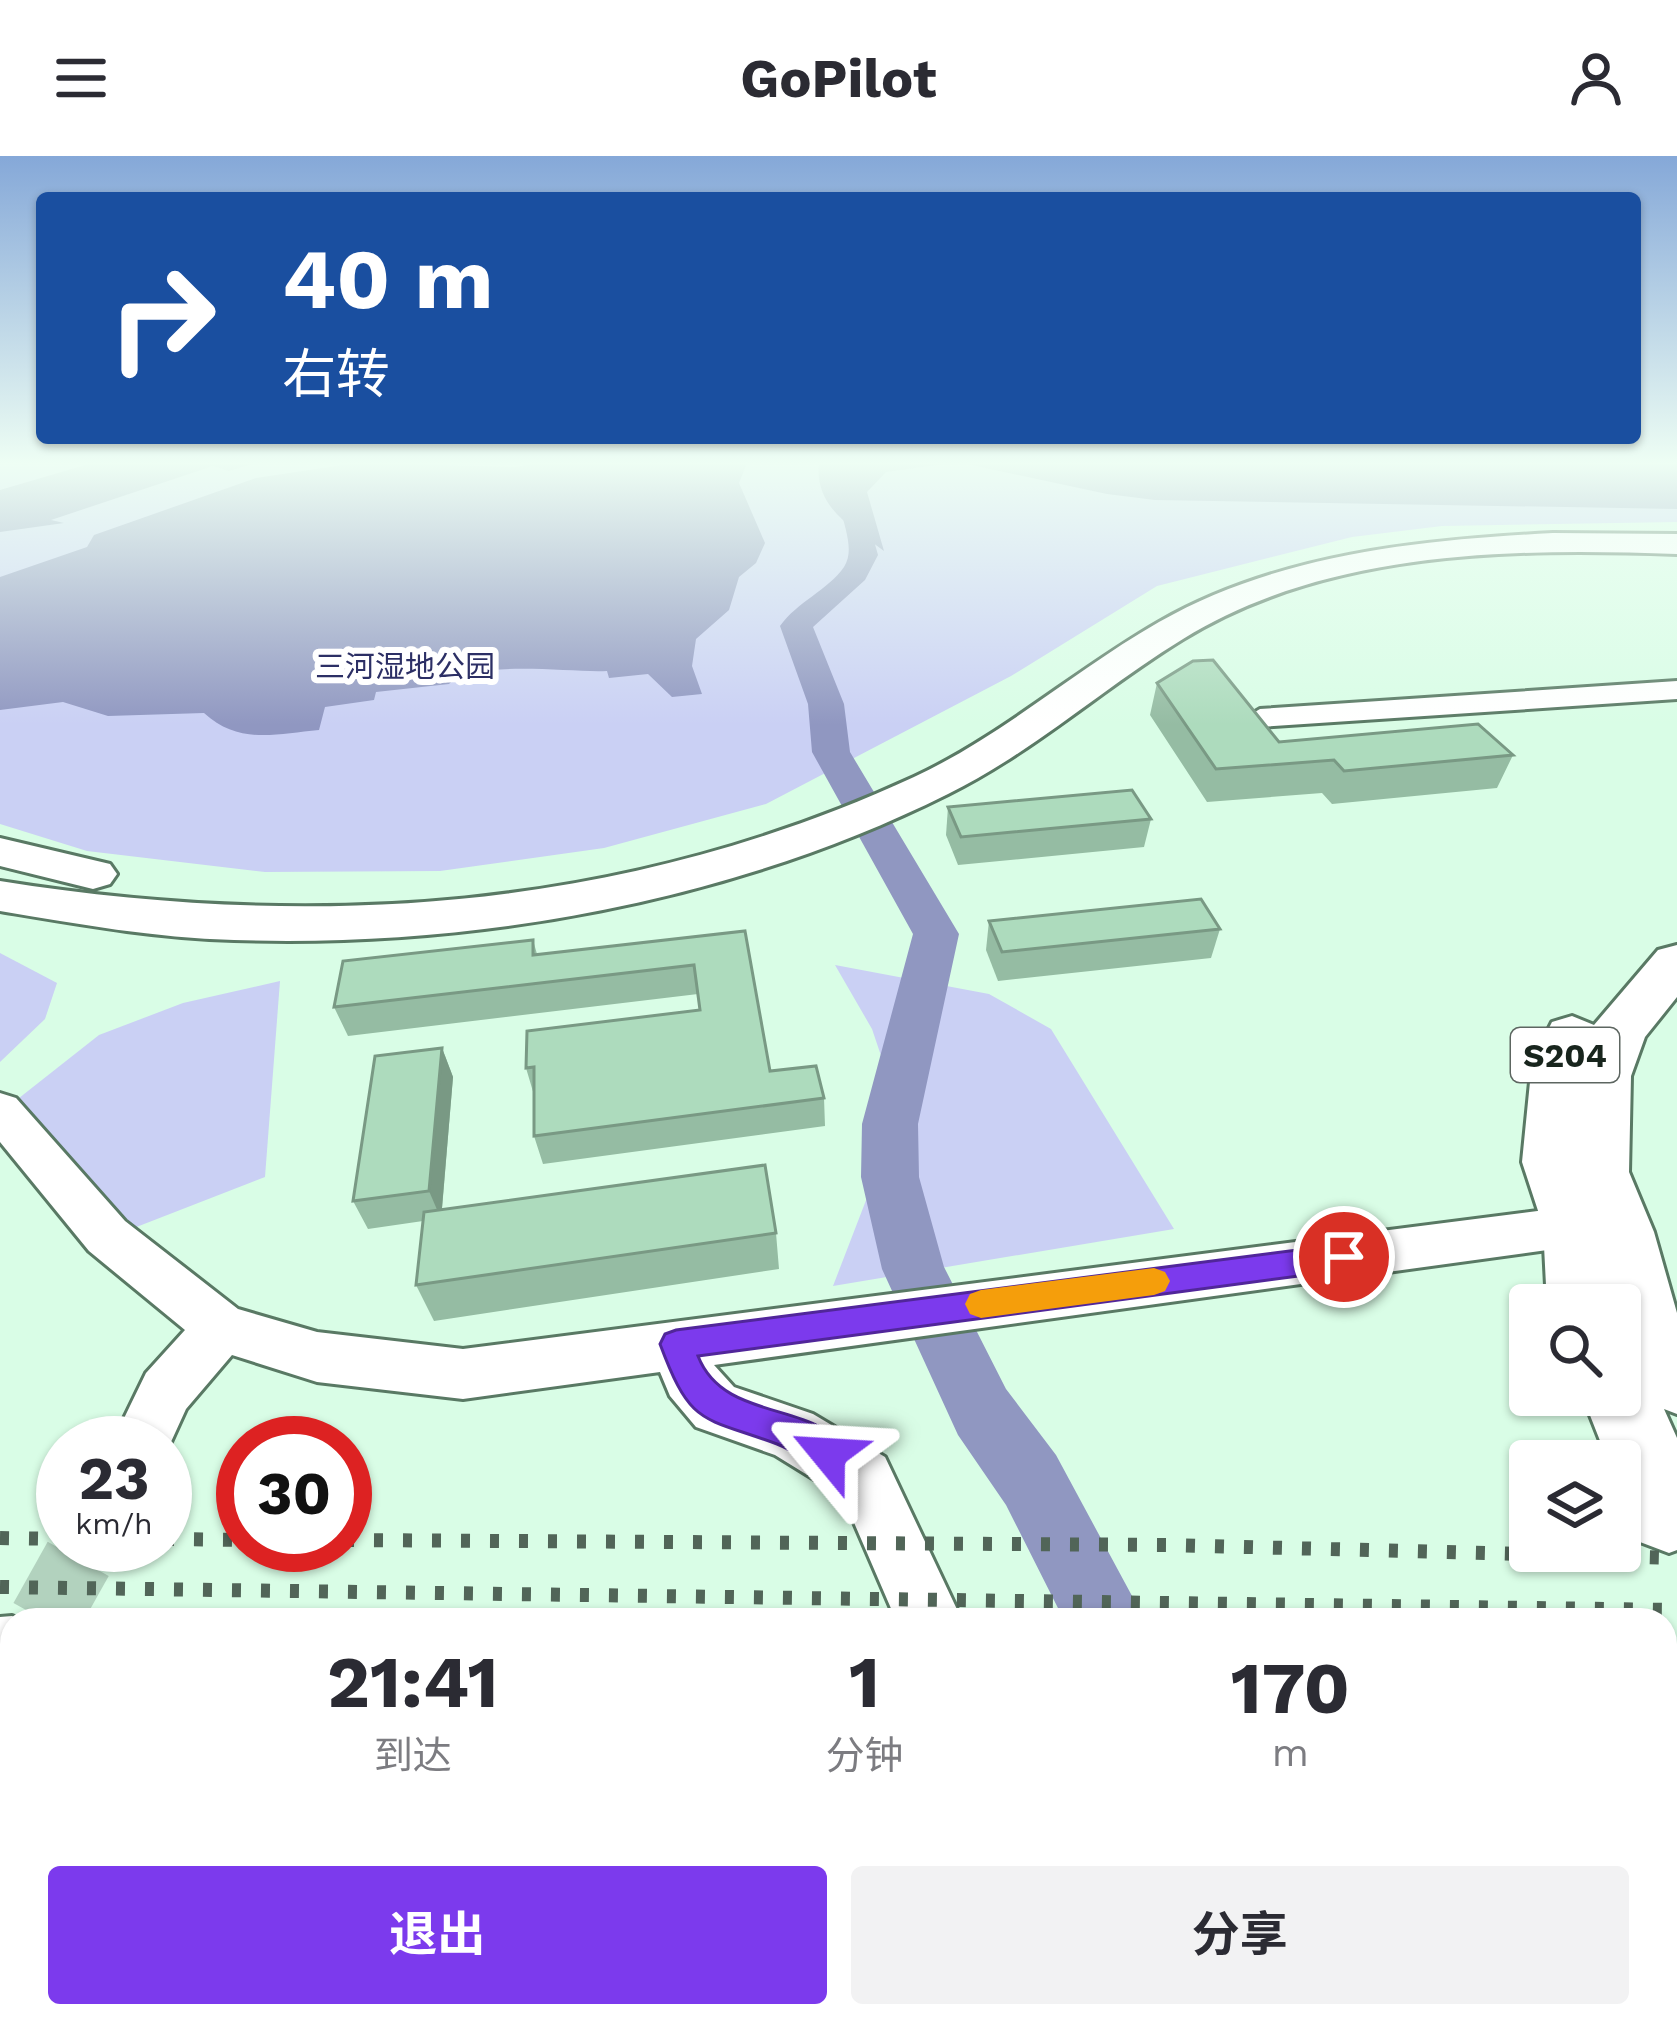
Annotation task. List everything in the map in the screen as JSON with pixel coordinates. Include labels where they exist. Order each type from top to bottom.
[{"type":"main road","points":[[1032,684],[1143,614],[1203,587],[1279,564],[1351,550]]},
{"type":"main road","points":[[0,896],[94,916],[375,923],[568,898],[710,868],[916,768],[1177,626],[1270,589],[1363,564],[1447,550]]},
{"type":"main road","points":[[0,852],[130,882],[254,889],[385,888],[584,862],[818,814]]},
{"type":"main road","name":"S204","points":[[1677,925],[1634,951],[1582,1014],[1562,1062],[1554,1162],[1598,1229],[1677,1380]]},
{"type":"main road","name":"S204","points":[[1586,1284],[1598,1229],[1601,1076],[1618,1030],[1677,962]]},
{"type":"main road","points":[[1629,1416],[1670,1513]]},
{"type":"street","points":[[1260,718],[1677,690]]},
{"type":"street","points":[[0,1110],[107,1236],[222,1328],[317,1357],[463,1373],[1598,1229]]},
{"type":"street","points":[[154,1416],[166,1391],[222,1328]]},
{"type":"street","points":[[676,1344],[689,1378],[716,1408],[792,1432],[864,1477],[924,1608]]},
{"type":"green space","name":"三河湿地公园","points":[[0,550],[1299,550],[1157,586],[1011,676],[766,804],[604,848],[440,871],[265,872],[87,851],[0,824]]},
{"type":"green space","points":[[0,953],[57,983],[45,1019],[0,1062]]},
{"type":"green space","points":[[835,965],[989,994],[1051,1029],[1174,1229],[833,1286],[900,1112],[872,1029]]},
{"type":"green space","points":[[280,981],[265,1177],[121,1233],[14,1102],[99,1035],[183,1003]]},
{"type":"shaded area","points":[[77,550],[762,550],[756,563],[739,577],[729,610],[696,639],[692,666],[702,694],[672,697],[648,674],[609,678],[607,671],[501,669],[462,676],[449,684],[376,692],[374,700],[325,707],[319,730],[273,735],[231,730],[204,713],[108,716],[63,702],[0,710],[0,577]]},
{"type":"building","points":[[1213,660],[1279,742],[1478,724],[1513,755],[1344,771],[1334,760],[1216,769],[1157,683],[1193,661]]},
{"type":"building","points":[[1132,790],[1151,819],[961,837],[948,807]]},
{"type":"building","points":[[1201,899],[1220,929],[1002,952],[989,921]]},
{"type":"building","points":[[745,931],[770,1071],[816,1066],[824,1098],[534,1136],[534,1067],[526,1068],[527,1031],[700,1010],[694,965],[334,1007],[343,961],[533,940],[533,955]]},
{"type":"building","points":[[442,1048],[429,1191],[353,1201],[375,1056]]},
{"type":"building","points":[[765,1165],[776,1233],[416,1285],[424,1212]]},
{"type":"waterway","points":[[864,550],[860,566],[848,580],[796,626],[826,704],[831,752],[936,934],[890,1124],[890,1177],[913,1269],[982,1412],[1031,1480],[1100,1608]]},
{"type":"tunnel","points":[[51,1608],[71,1572]]},
{"type":"railway","points":[[0,1538],[36,1539]]},
{"type":"railway","points":[[192,1539],[216,1540]]},
{"type":"railway","points":[[372,1540],[1170,1545],[1677,1558]]},
{"type":"railway","points":[[0,1587],[1531,1608]]},
{"type":"slow traffic","points":[[981,1304],[1154,1281]]},
{"type":"route","points":[[828,1454],[792,1432],[716,1408],[689,1378],[676,1344],[1344,1257]]}]
